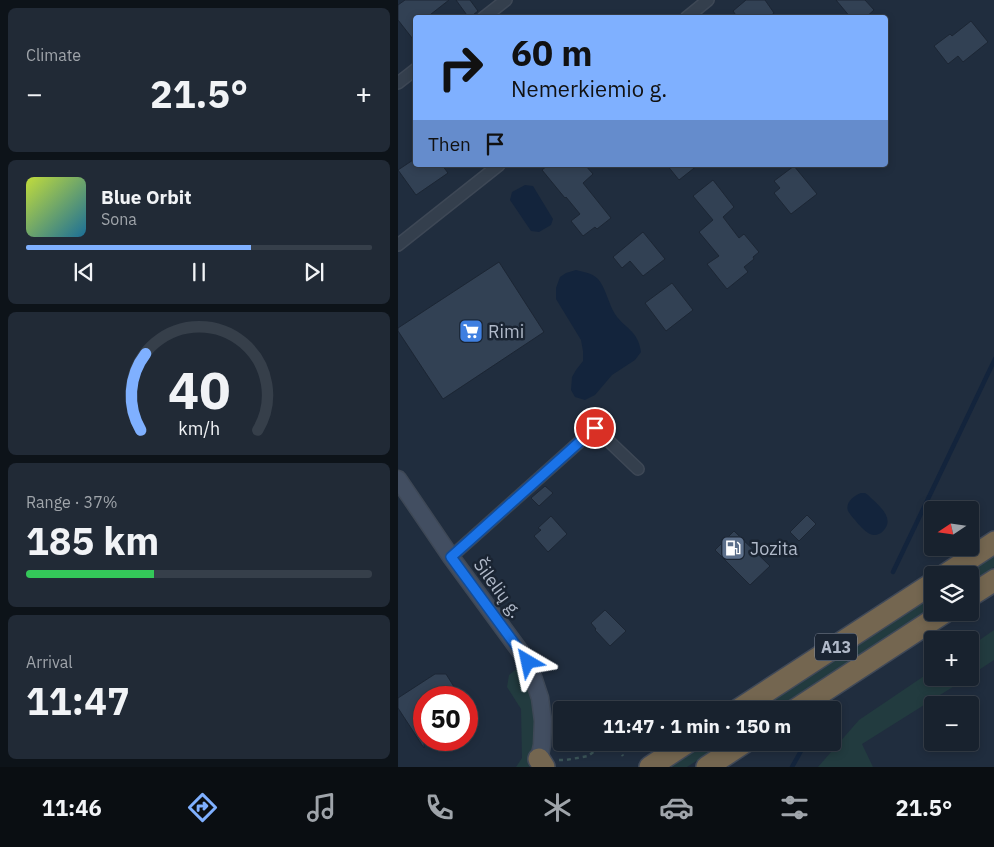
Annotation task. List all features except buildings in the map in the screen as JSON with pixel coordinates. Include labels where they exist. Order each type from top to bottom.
[{"type":"highway","points":[[958,566],[994,542]]},
{"type":"highway","points":[[979,590],[994,580]]},
{"type":"highway","name":"A13","points":[[752,701],[924,589]]},
{"type":"highway","name":"A13","points":[[809,701],[931,621]]},
{"type":"highway","points":[[650,767],[674,751]]},
{"type":"highway","points":[[707,767],[731,751]]},
{"type":"main road","name":"Šilelių g.","points":[[398,479],[451,557],[528,662],[540,698],[543,721],[540,764]]},
{"type":"street","points":[[487,15],[506,0]]},
{"type":"street","points":[[690,15],[708,0]]},
{"type":"street","points":[[398,83],[413,71]]},
{"type":"street","points":[[398,245],[496,167]]},
{"type":"street","points":[[451,557],[595,428],[638,469]]},
{"type":"path","points":[[540,764],[588,756],[606,745],[612,744],[617,746],[623,756]]},
{"type":"green space","points":[[994,556],[994,567],[979,577],[979,566]]},
{"type":"green space","points":[[924,602],[924,613],[788,701],[770,701]]},
{"type":"green space","points":[[994,630],[994,660],[979,670],[979,640]]},
{"type":"green space","points":[[520,666],[526,677],[536,732],[529,767],[516,767],[522,758],[521,709],[507,687],[509,675]]},
{"type":"green space","points":[[924,676],[924,686],[954,686],[938,696],[924,696],[924,705],[862,744],[873,767],[818,767],[832,751],[841,751],[841,741],[859,720]]},
{"type":"green space","points":[[693,751],[712,751],[687,767],[668,767]]},
{"type":"water","points":[[525,185],[533,186],[553,219],[551,225],[539,232],[531,231],[510,200],[512,192]]},
{"type":"water","points":[[576,270],[593,275],[598,279],[615,314],[637,339],[641,352],[635,360],[612,375],[595,395],[585,400],[575,397],[571,390],[572,377],[583,361],[581,340],[556,299],[556,288],[560,277]]},
{"type":"water","points":[[861,493],[868,495],[885,512],[888,523],[880,534],[870,534],[858,524],[848,511],[849,502]]},
{"type":"waterway","points":[[893,572],[995,359]]},
{"type":"waterway","points":[[792,767],[801,751]]},
{"type":"place","name":"Rimi","points":[[471,331]]},
{"type":"place","name":"Jozita","points":[[733,548]]},
{"type":"route","points":[[528,662],[451,557],[595,428]]}]
